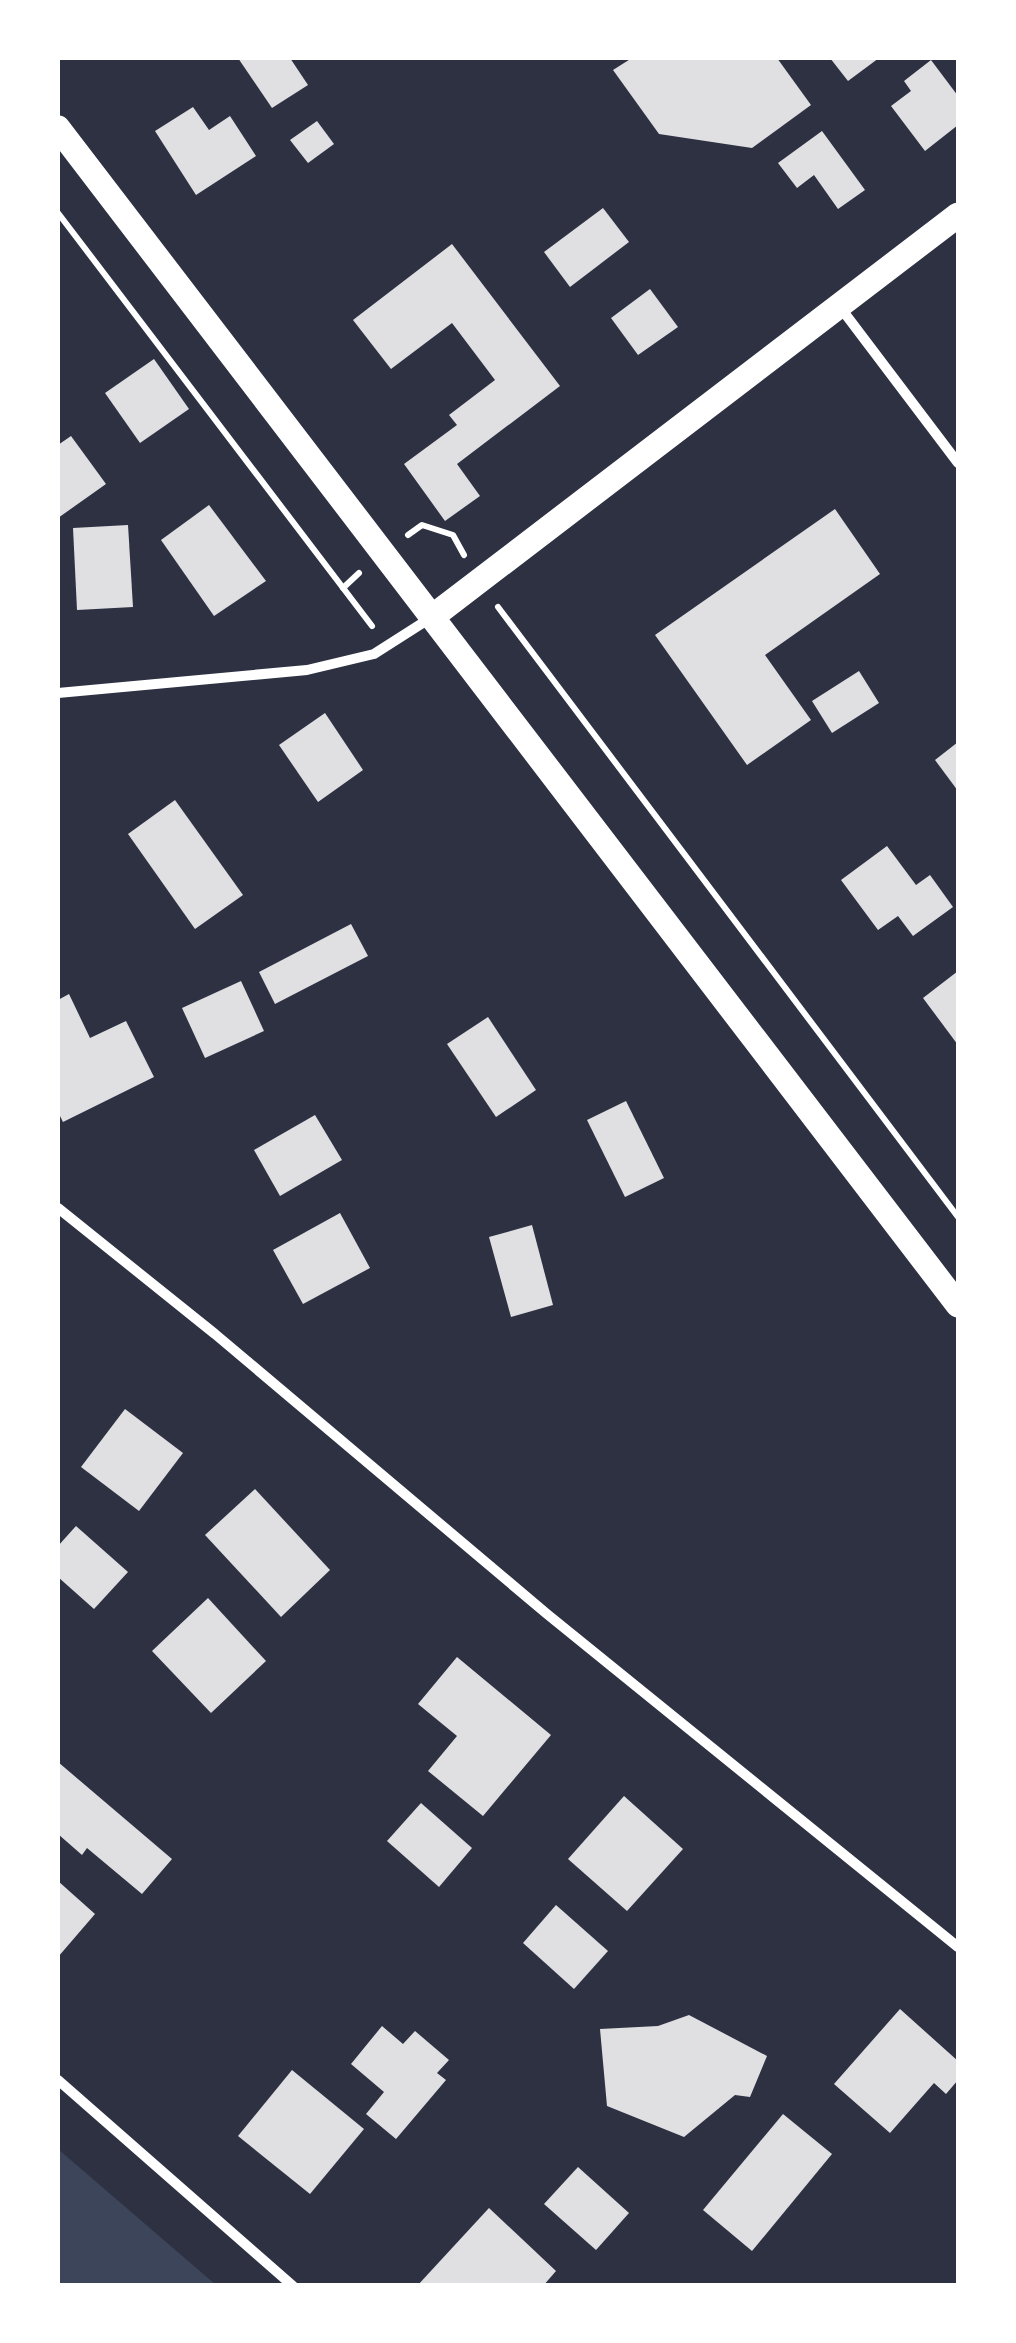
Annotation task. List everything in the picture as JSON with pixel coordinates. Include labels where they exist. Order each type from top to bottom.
[{"type":"main road","points":[[58,128],[958,1305]]},
{"type":"main road","points":[[432,617],[958,215]]},
{"type":"street","points":[[839,306],[958,463]]},
{"type":"street","points":[[58,693],[307,670],[374,654],[432,617]]},
{"type":"street","points":[[58,1208],[215,1334],[546,1614],[958,1948]]},
{"type":"street","points":[[58,2080],[294,2286]]},
{"type":"path","points":[[58,213],[387,646]]},
{"type":"path","points":[[480,582],[958,1216]]},
{"type":"shaded area","points":[[58,2149],[216,2285],[58,2285]]},
{"type":"building","points":[[238,58],[290,58],[308,85],[272,108]]},
{"type":"building","points":[[632,58],[777,58],[811,105],[752,148],[659,134],[613,70]]},
{"type":"building","points":[[830,58],[879,58],[848,81]]},
{"type":"building","points":[[931,60],[958,96],[958,125],[925,151],[891,106],[911,91],[904,81]]},
{"type":"building","points":[[193,107],[209,130],[230,116],[256,156],[196,195],[155,131]]},
{"type":"building","points":[[317,121],[334,144],[308,163],[290,140]]},
{"type":"building","points":[[822,131],[865,190],[838,209],[814,175],[797,188],[778,163]]},
{"type":"building","points":[[603,208],[629,242],[570,287],[544,252]]},
{"type":"building","points":[[452,244],[560,386],[457,464],[480,496],[445,521],[404,464],[457,425],[449,415],[495,380],[452,323],[391,369],[353,320]]},
{"type":"building","points":[[650,289],[678,327],[638,355],[611,318]]},
{"type":"building","points":[[154,359],[189,409],[140,443],[105,393]]},
{"type":"building","points":[[71,436],[106,484],[58,518],[58,445]]},
{"type":"building","points":[[209,505],[266,581],[214,616],[161,540]]},
{"type":"building","points":[[835,509],[880,574],[765,655],[811,720],[747,765],[655,635]]},
{"type":"building","points":[[128,525],[133,607],[77,610],[73,528]]},
{"type":"building","points":[[859,671],[879,703],[832,733],[812,701]]},
{"type":"building","points":[[325,713],[363,770],[318,802],[279,745]]},
{"type":"building","points":[[958,742],[958,791],[935,760]]},
{"type":"building","points":[[175,800],[243,895],[195,929],[128,834]]},
{"type":"building","points":[[887,846],[916,885],[930,875],[953,907],[913,936],[898,916],[878,930],[841,880]]},
{"type":"building","points":[[351,924],[368,956],[275,1004],[259,972]]},
{"type":"building","points":[[958,971],[958,1045],[923,998]]},
{"type":"building","points":[[241,981],[264,1031],[205,1058],[182,1008]]},
{"type":"building","points":[[69,994],[90,1038],[126,1021],[154,1077],[63,1122],[58,1112],[58,1000]]},
{"type":"building","points":[[488,1017],[536,1090],[496,1117],[447,1044]]},
{"type":"building","points":[[626,1101],[664,1178],[625,1197],[587,1120]]},
{"type":"building","points":[[315,1115],[342,1160],[280,1196],[254,1150]]},
{"type":"building","points":[[340,1213],[370,1268],[303,1304],[273,1250]]},
{"type":"building","points":[[532,1225],[553,1305],[511,1317],[489,1237]]},
{"type":"building","points":[[125,1409],[183,1453],[139,1511],[81,1467]]},
{"type":"building","points":[[255,1489],[330,1570],[281,1617],[205,1535]]},
{"type":"building","points":[[76,1526],[128,1572],[94,1609],[58,1577],[58,1546]]},
{"type":"building","points":[[208,1598],[266,1661],[211,1713],[152,1651]]},
{"type":"building","points":[[457,1657],[551,1735],[483,1816],[428,1771],[457,1736],[418,1704]]},
{"type":"building","points":[[58,1762],[172,1859],[142,1894],[87,1848],[82,1855],[58,1834]]},
{"type":"building","points":[[624,1796],[683,1849],[627,1911],[568,1859]]},
{"type":"building","points":[[421,1803],[472,1848],[439,1887],[387,1841]]},
{"type":"building","points":[[58,1881],[95,1914],[58,1957]]},
{"type":"building","points":[[556,1905],[608,1951],[574,1989],[523,1943]]},
{"type":"building","points":[[900,2009],[958,2061],[958,2080],[946,2094],[934,2083],[890,2133],[834,2084]]},
{"type":"building","points":[[689,2015],[767,2056],[750,2097],[735,2095],[684,2137],[607,2106],[600,2029],[658,2026]]},
{"type":"building","points":[[382,2026],[403,2044],[415,2031],[449,2060],[437,2073],[446,2080],[396,2139],[366,2114],[384,2092],[351,2064]]},
{"type":"building","points":[[292,2070],[364,2129],[310,2194],[238,2136]]},
{"type":"building","points":[[783,2114],[832,2154],[752,2251],[703,2210]]},
{"type":"building","points":[[578,2167],[629,2213],[596,2250],[544,2204]]},
{"type":"building","points":[[489,2208],[556,2271],[543,2286],[417,2286]]}]
